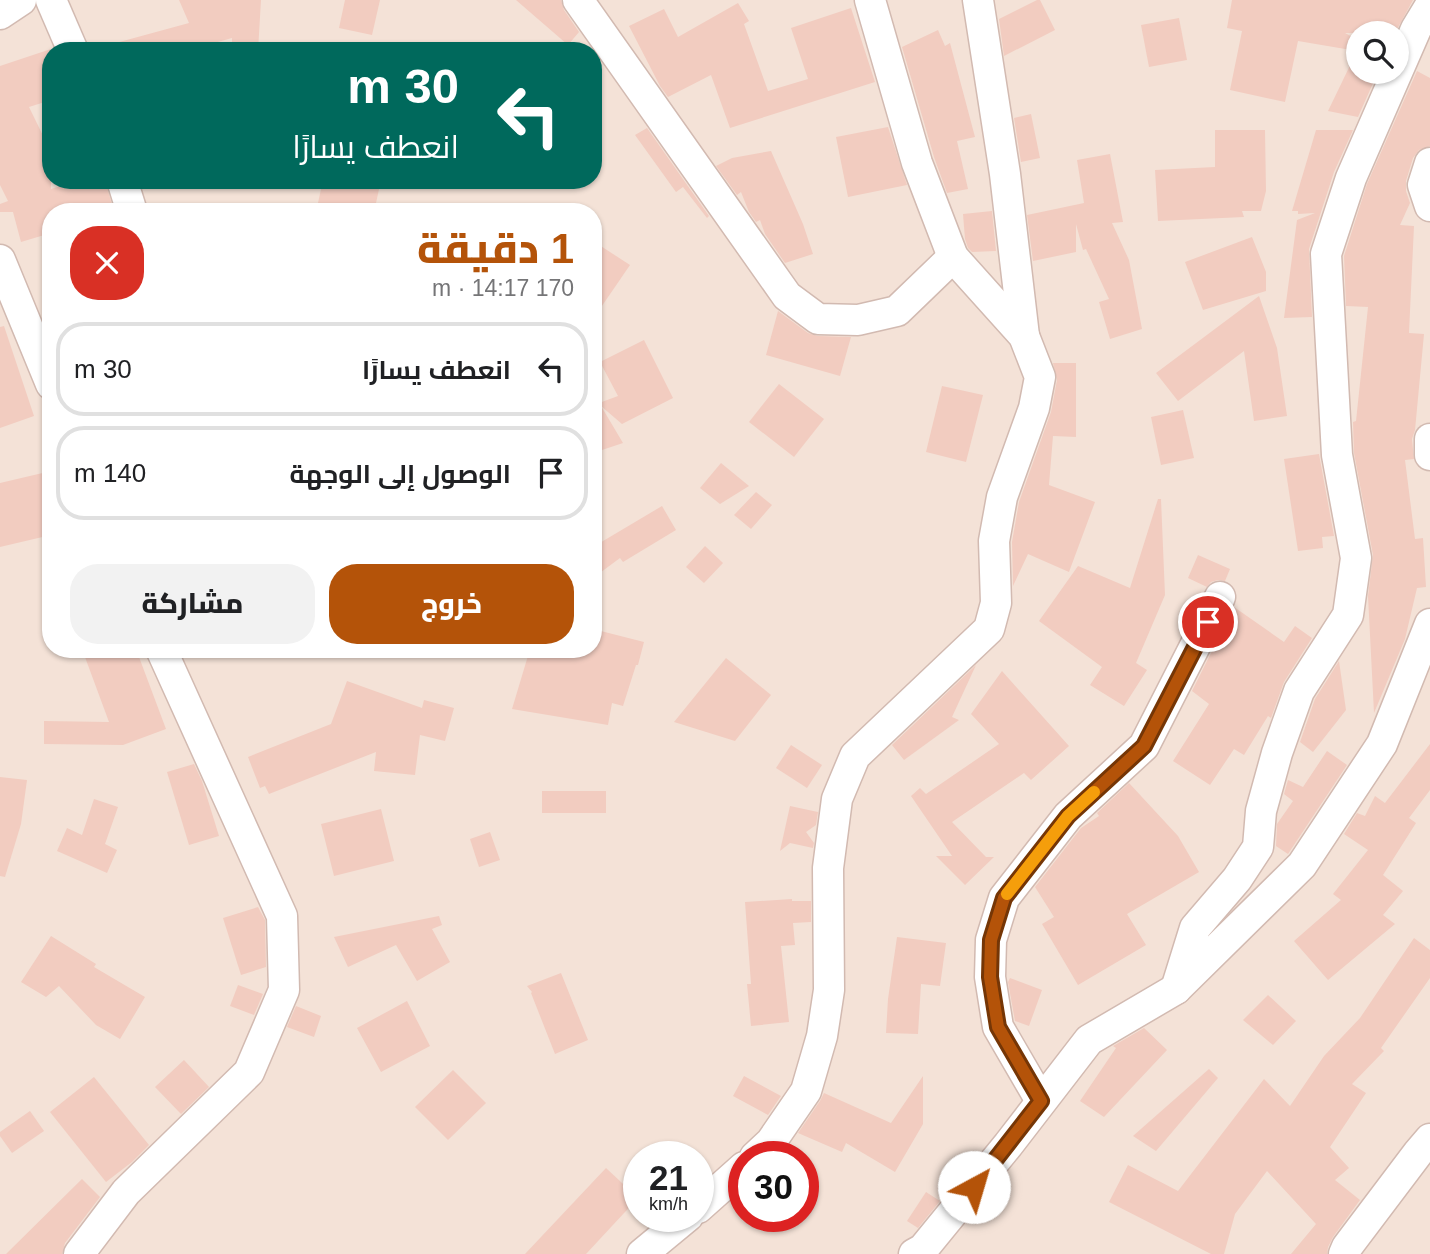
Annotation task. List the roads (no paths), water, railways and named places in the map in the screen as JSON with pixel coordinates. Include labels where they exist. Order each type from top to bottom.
[{"type":"street","points":[[0,15],[21,0]]},
{"type":"street","points":[[51,0],[69,42]]},
{"type":"street","points":[[578,0],[787,296],[818,319],[858,320],[897,311],[953,257]]},
{"type":"street","points":[[870,0],[917,163],[953,257],[1024,336]]},
{"type":"street","points":[[772,1141],[806,1091],[822,1035],[829,990],[828,868],[837,799],[855,755],[989,629],[996,603],[993,541],[1002,497],[1034,408],[1040,377],[1024,336],[1005,174],[978,0]]},
{"type":"street","points":[[1176,989],[1195,928],[1237,879],[1258,847],[1261,811],[1299,691],[1348,615],[1356,558],[1337,455],[1325,254],[1366,142],[1416,29],[1430,6]]},
{"type":"street","points":[[1430,163],[1423,185],[1430,206]]},
{"type":"street","points":[[0,260],[42,362]]},
{"type":"street","points":[[1430,439],[1430,455]]},
{"type":"street","points":[[1041,1101],[998,1027],[990,977],[991,940],[1004,898],[1068,816],[1144,746],[1220,597]]},
{"type":"street","points":[[914,1254],[923,1249],[1089,1040],[1176,989],[1303,865],[1382,744],[1430,624]]},
{"type":"street","points":[[79,1254],[126,1192],[249,1072],[284,990],[282,916],[165,658]]},
{"type":"street","points":[[1344,1254],[1354,1237],[1430,1139]]},
{"type":"street","points":[[714,1194],[728,1181]]},
{"type":"street","points":[[642,1254],[669,1232]]}]
